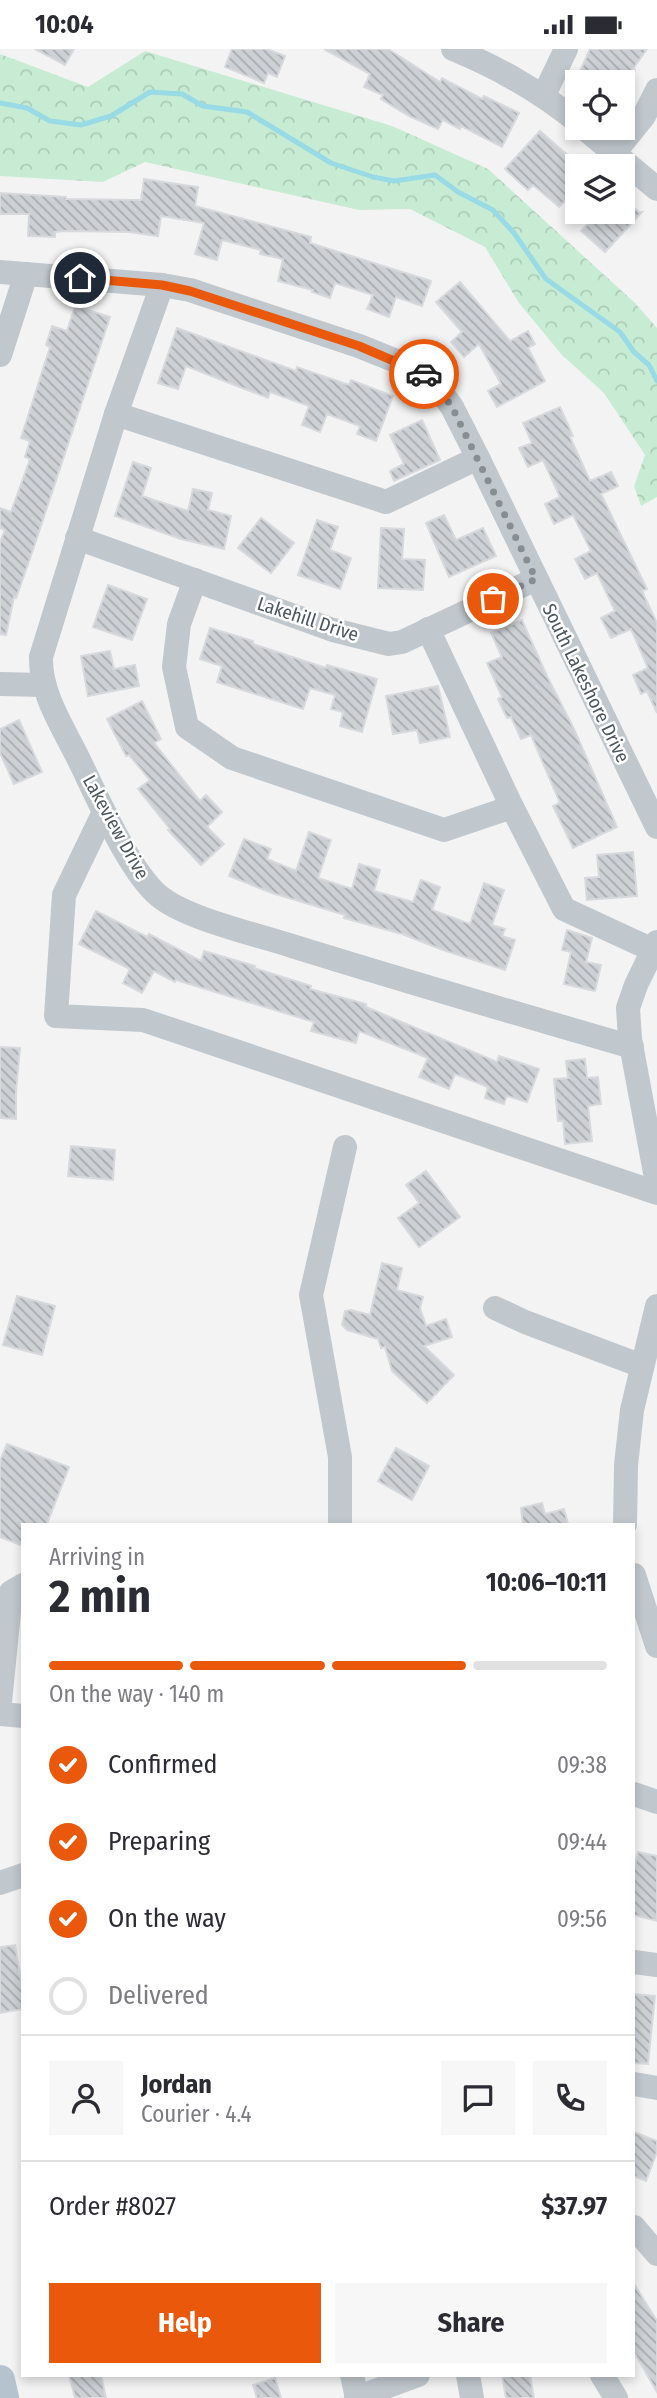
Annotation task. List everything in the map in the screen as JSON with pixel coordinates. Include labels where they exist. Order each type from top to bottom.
[{"type":"main road","points":[[0,2380],[4,2398]]},
{"type":"street","points":[[453,49],[517,78],[565,112]]},
{"type":"street","points":[[544,95],[566,49]]},
{"type":"street","points":[[615,152],[644,116],[657,90]]},
{"type":"street","points":[[600,140],[657,189]]},
{"type":"street","name":"South Lakeshore Drive","points":[[0,272],[162,285],[203,295],[359,346],[416,369],[431,378],[452,407],[478,458],[657,827]]},
{"type":"street","points":[[0,355],[26,274]]},
{"type":"street","name":"Lakeview Drive","points":[[162,285],[116,414],[43,644],[41,671],[43,685],[104,812],[127,853],[149,885],[174,906],[399,979],[632,1047]]},
{"type":"street","points":[[116,414],[386,502],[478,458]]},
{"type":"street","name":"Lakehill Drive","points":[[77,538],[333,630],[389,644],[401,642],[536,579]]},
{"type":"street","points":[[195,580],[179,624],[174,667],[187,727],[232,758],[444,830],[512,807]]},
{"type":"street","points":[[428,629],[512,807],[564,908],[655,946],[628,1008],[632,1047],[657,1183]]},
{"type":"street","points":[[0,684],[43,685]]},
{"type":"street","points":[[104,812],[64,895],[56,1016],[143,1020],[657,1193]]},
{"type":"street","points":[[340,1523],[340,1457],[311,1295],[345,1147]]},
{"type":"street","points":[[625,1523],[626,1465],[632,1410],[657,1306]]},
{"type":"street","points":[[495,1308],[642,1366]]},
{"type":"street","points":[[635,1579],[647,1633]]},
{"type":"street","points":[[0,1702],[10,1592],[21,1586]]},
{"type":"street","points":[[0,1714],[21,1716]]},
{"type":"street","points":[[635,1794],[657,1802]]},
{"type":"street","points":[[0,1883],[21,1876]]},
{"type":"street","points":[[635,1962],[657,1965]]},
{"type":"street","points":[[635,2084],[657,2088]]},
{"type":"street","points":[[635,2228],[657,2255]]},
{"type":"street","points":[[352,2377],[356,2398],[413,2377]]},
{"type":"street","points":[[468,2377],[472,2398]]},
{"type":"street","points":[[603,2377],[615,2398]]},
{"type":"green space","points":[[145,51],[392,126],[488,169],[635,303],[657,328],[657,497],[641,506],[634,486],[645,455],[604,393],[562,355],[519,303],[485,247],[410,209],[359,210],[145,162],[103,182],[0,176],[0,54],[88,87]]},
{"type":"building","points":[[35,49],[74,49],[65,65]]},
{"type":"building","points":[[232,49],[267,49],[285,56],[277,77],[268,73],[264,83],[225,67]]},
{"type":"building","points":[[324,49],[388,49],[440,82],[442,78],[482,99],[484,96],[519,113],[502,147],[443,120],[438,129],[381,99],[383,95],[364,87],[370,74]]},
{"type":"building","points":[[590,49],[647,49],[633,69],[635,70],[580,70]]},
{"type":"building","points":[[540,131],[566,154],[565,201],[559,207],[533,185],[528,190],[505,169]]},
{"type":"building","points":[[144,179],[198,187],[195,206],[311,237],[310,243],[431,281],[422,306],[396,297],[389,317],[367,309],[373,295],[335,283],[330,298],[312,292],[313,290],[278,281],[283,259],[222,240],[217,260],[195,254],[204,223],[161,216],[158,236],[129,232],[65,231],[55,232],[55,237],[28,236],[29,214],[0,214],[0,193],[66,199],[141,200]]},
{"type":"building","points":[[635,208],[642,212],[635,220]]},
{"type":"building","points":[[588,224],[631,224],[605,252],[581,231]]},
{"type":"building","points":[[460,282],[510,341],[528,331],[535,344],[528,348],[545,381],[497,407],[488,391],[501,384],[479,344],[464,357],[451,342],[462,332],[436,302]]},
{"type":"building","points":[[75,306],[110,317],[33,550],[16,598],[14,597],[6,635],[0,634],[0,542],[5,530],[0,528],[0,508],[11,512],[30,459],[25,457],[30,441],[21,438],[50,347],[46,345],[52,326],[67,331]]},
{"type":"building","points":[[177,328],[296,371],[297,367],[349,385],[351,380],[393,396],[376,441],[357,434],[360,426],[327,414],[320,432],[302,425],[309,406],[270,392],[268,398],[186,366],[178,389],[158,383]]},
{"type":"building","points":[[560,407],[590,481],[611,472],[618,486],[601,494],[647,589],[642,591],[657,623],[657,713],[647,691],[641,694],[633,675],[648,668],[631,629],[611,638],[601,618],[615,611],[597,573],[585,579],[575,559],[591,551],[573,515],[554,524],[545,504],[560,497],[543,460],[528,467],[519,448],[532,443],[523,423]]},
{"type":"building","points":[[422,420],[440,460],[394,481],[390,471],[404,464],[390,435]]},
{"type":"building","points":[[133,462],[151,468],[142,496],[188,511],[193,489],[212,493],[208,510],[231,516],[224,549],[181,539],[115,516]]},
{"type":"building","points":[[444,515],[456,540],[483,528],[496,556],[449,577],[426,523]]},
{"type":"building","points":[[261,518],[294,543],[271,573],[238,548]]},
{"type":"building","points":[[317,520],[338,527],[330,550],[351,558],[340,589],[298,575]]},
{"type":"building","points":[[381,528],[404,529],[402,559],[425,560],[423,590],[378,588]]},
{"type":"building","points":[[108,585],[147,599],[132,640],[93,627]]},
{"type":"building","points":[[522,620],[617,827],[573,848],[553,806],[560,803],[531,735],[521,739],[511,717],[507,718],[498,699],[502,697],[487,663],[502,657],[491,633]]},
{"type":"building","points":[[210,628],[326,668],[327,665],[377,679],[362,732],[340,726],[343,712],[331,709],[335,695],[310,688],[303,709],[217,682],[222,666],[200,659]]},
{"type":"building","points":[[110,651],[114,669],[135,665],[139,686],[88,696],[81,656]]},
{"type":"building","points":[[438,686],[450,737],[420,743],[417,730],[393,734],[386,696]]},
{"type":"building","points":[[142,701],[161,739],[154,743],[200,801],[206,795],[222,812],[207,827],[224,844],[201,865],[168,830],[170,829],[138,789],[150,780],[129,755],[126,756],[107,719]]},
{"type":"building","points":[[19,720],[42,772],[14,784],[0,753],[0,729]]},
{"type":"building","points":[[309,832],[331,840],[318,878],[352,889],[359,864],[380,870],[374,891],[413,902],[421,880],[440,887],[432,910],[470,924],[484,883],[504,890],[492,925],[505,929],[502,936],[515,940],[505,970],[402,934],[344,918],[345,915],[272,893],[229,876],[244,839],[271,849],[267,859],[296,871]]},
{"type":"building","points":[[633,852],[637,896],[587,900],[585,878],[599,877],[597,855]]},
{"type":"building","points":[[96,911],[201,961],[204,951],[255,966],[254,968],[311,986],[310,989],[366,1004],[366,1007],[497,1062],[499,1056],[539,1069],[527,1102],[507,1096],[504,1104],[485,1098],[488,1087],[455,1074],[449,1089],[419,1077],[428,1058],[359,1031],[356,1043],[311,1031],[314,1022],[176,980],[175,982],[154,971],[142,993],[123,983],[130,969],[79,944]]},
{"type":"building","points":[[567,930],[592,938],[586,962],[601,965],[595,991],[564,984],[571,952],[562,950]]},
{"type":"building","points":[[0,1047],[20,1048],[16,1119],[0,1118]]},
{"type":"building","points":[[585,1059],[587,1078],[598,1077],[601,1104],[588,1106],[592,1141],[565,1144],[563,1121],[558,1121],[554,1079],[568,1078],[566,1061]]},
{"type":"building","points":[[71,1146],[115,1150],[113,1180],[68,1176]]},
{"type":"building","points":[[426,1171],[460,1217],[419,1247],[398,1218],[419,1203],[406,1185]]},
{"type":"building","points":[[382,1263],[402,1268],[397,1290],[423,1297],[420,1308],[426,1326],[446,1319],[452,1337],[424,1346],[454,1375],[427,1403],[392,1371],[385,1347],[381,1348],[378,1339],[347,1330],[342,1325],[345,1311],[370,1315]]},
{"type":"building","points":[[17,1296],[55,1306],[42,1355],[3,1345]]},
{"type":"building","points":[[7,1444],[69,1467],[47,1523],[21,1523],[21,1545],[0,1537],[0,1461]]},
{"type":"building","points":[[396,1448],[429,1466],[412,1500],[378,1481]]},
{"type":"building","points":[[542,1503],[545,1514],[564,1509],[568,1523],[523,1523],[521,1508]]},
{"type":"building","points":[[638,1852],[657,1856],[657,1921],[635,1915],[635,1865]]},
{"type":"building","points":[[15,1945],[21,1980],[21,2009],[0,2013],[0,1947]]},
{"type":"building","points":[[635,1994],[655,1996],[648,2064],[635,2063]]},
{"type":"building","points":[[635,2132],[657,2141],[657,2152],[646,2181],[635,2176]]},
{"type":"building","points":[[635,2286],[657,2321],[657,2392],[635,2354]]},
{"type":"building","points":[[70,2377],[101,2377],[106,2398],[75,2398]]},
{"type":"building","points":[[502,2377],[530,2377],[534,2398],[506,2398]]},
{"type":"building","points":[[275,2378],[281,2398],[257,2398],[253,2385]]},
{"type":"waterway","points":[[0,103],[27,108],[50,121],[81,125],[111,116],[150,92],[182,94],[203,106],[247,112],[331,163],[373,177],[394,181],[435,175],[458,192],[493,210],[514,233],[546,279],[620,332],[634,352],[649,365],[657,381]]},
{"type":"way so far","points":[[424,374],[431,378],[452,407],[536,579],[493,599]]},
{"type":"route","points":[[80,278],[162,285],[190,291],[359,346],[424,374]]}]
